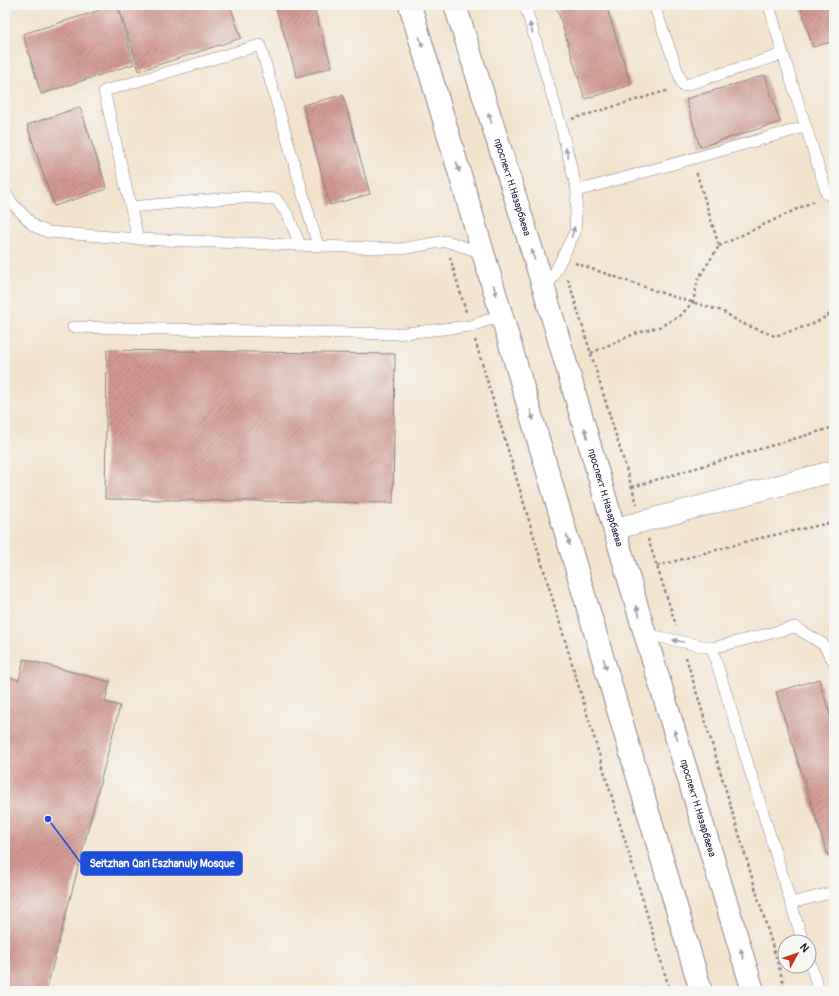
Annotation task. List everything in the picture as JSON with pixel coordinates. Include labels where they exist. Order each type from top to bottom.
[{"type":"main road","points":[[410,5],[701,991]]},
{"type":"main road","name":"проспект Н.Назарбаева","points":[[455,5],[545,292],[645,634],[753,991]]},
{"type":"street","points":[[614,529],[834,472]]},
{"type":"lane","points":[[525,5],[560,122],[577,190],[575,232],[545,292]]},
{"type":"lane","points":[[654,5],[683,86],[783,54]]},
{"type":"lane","points":[[769,5],[826,194]]},
{"type":"lane","points":[[138,239],[104,91],[260,45],[318,246]]},
{"type":"lane","points":[[577,190],[805,127]]},
{"type":"lane","points":[[5,193],[12,203],[34,226],[48,232],[138,239],[401,249],[446,241],[484,253]]},
{"type":"lane","points":[[131,207],[240,197],[276,199],[288,215],[300,245]]},
{"type":"lane","points":[[73,327],[395,334],[471,326],[502,316]]},
{"type":"lane","points":[[645,634],[712,648],[795,627],[823,644],[834,662]]},
{"type":"lane","points":[[712,648],[801,934]]},
{"type":"lane","points":[[791,903],[834,892]]},
{"type":"lane","points":[[814,974],[819,991]]},
{"type":"path","points":[[560,122],[683,86]]},
{"type":"path","points":[[692,158],[719,246]]},
{"type":"path","points":[[591,353],[634,334],[659,327],[680,316],[693,302],[698,279],[719,246],[826,194]]},
{"type":"path","points":[[446,241],[670,991]]},
{"type":"path","points":[[562,259],[722,311],[741,323],[775,336],[812,324],[834,312]]},
{"type":"path","points":[[562,259],[681,642],[786,991]]},
{"type":"path","points":[[632,487],[834,427]]},
{"type":"path","points":[[657,566],[756,539],[834,522]]},
{"type":"building","points":[[117,5],[134,64],[41,94],[23,34]]},
{"type":"building","points":[[139,5],[230,5],[241,38],[139,71],[120,11]]},
{"type":"building","points":[[275,5],[313,5],[332,67],[297,77]]},
{"type":"building","points":[[556,5],[606,5],[631,85],[585,99]]},
{"type":"building","points":[[800,5],[834,5],[834,41],[813,47]]},
{"type":"building","points":[[765,75],[780,122],[700,147],[686,99]]},
{"type":"building","points":[[343,95],[370,194],[330,205],[303,105]]},
{"type":"building","points":[[80,107],[107,189],[54,206],[27,125]]},
{"type":"building","points":[[107,350],[395,354],[393,503],[105,499]]},
{"type":"building","points":[[24,659],[110,682],[105,702],[120,706],[46,991],[5,991],[5,676],[19,680]]},
{"type":"building","points":[[819,679],[834,727],[834,854],[828,856],[776,692]]},
{"type":"place","name":"Seitzhan Qari Eszhanuly Mosque","points":[[48,819]]}]
